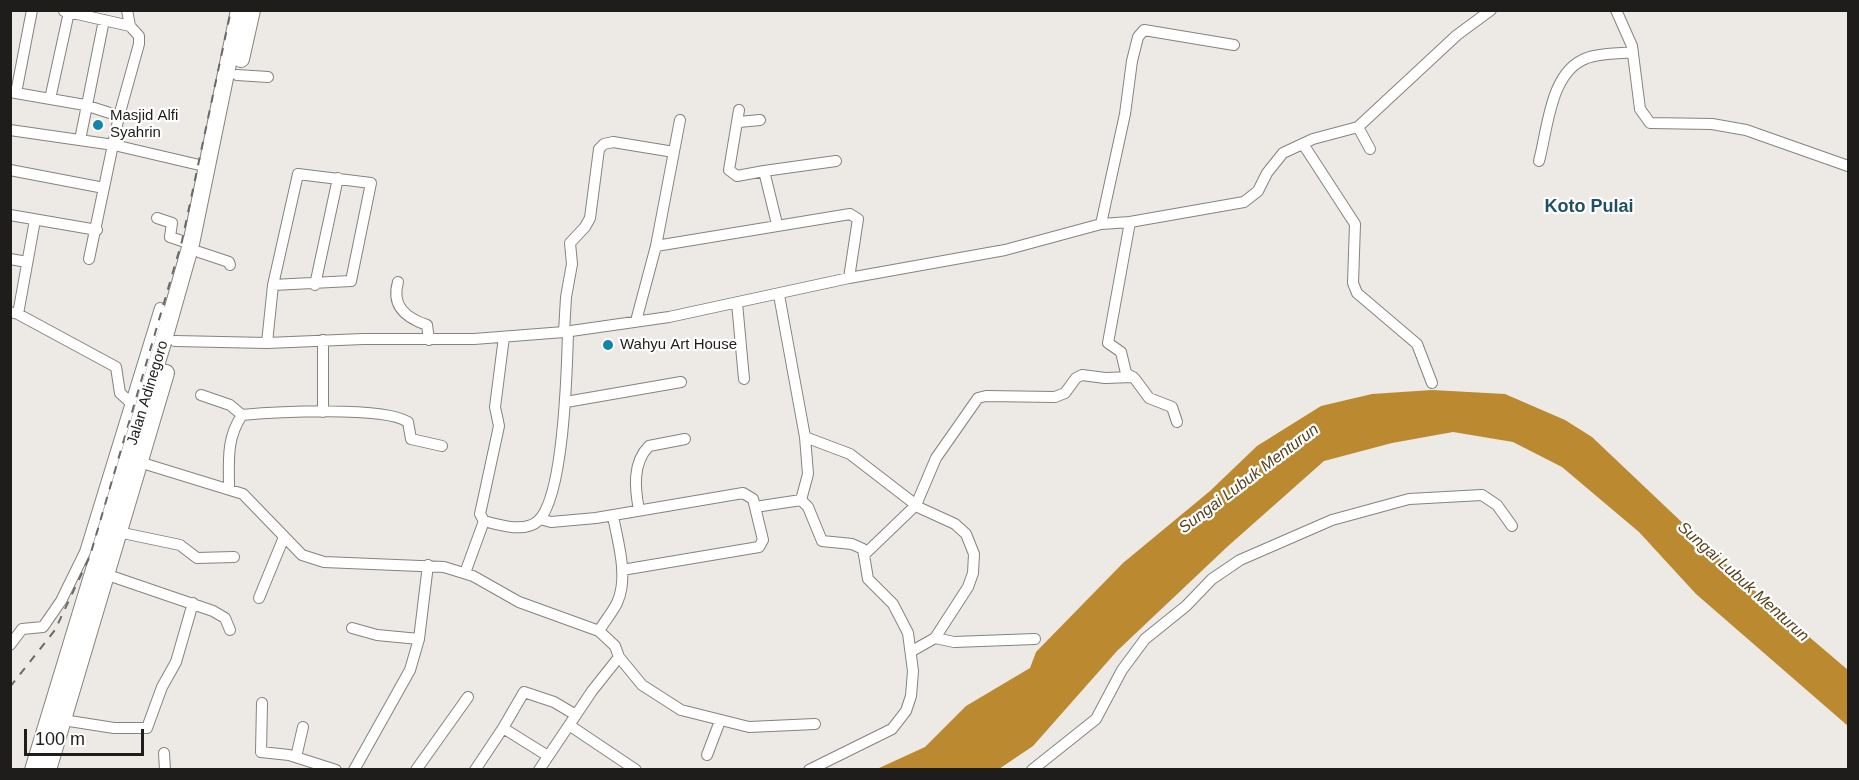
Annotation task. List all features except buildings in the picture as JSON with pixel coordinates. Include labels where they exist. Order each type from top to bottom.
[{"type":"highway","name":"Jalan Adinegoro","points":[[33,770],[72,661],[130,427],[195,248],[208,167],[239,10]]},
{"type":"highway","name":"Jalan Adinegoro","points":[[72,661],[105,574],[175,341],[252,10]]},
{"type":"highway","name":"Jalan Adinegoro","points":[[48,770],[63,720],[65,684]]},
{"type":"street","points":[[32,10],[13,92],[85,105],[119,116]]},
{"type":"street","points":[[89,259],[97,230],[119,116],[139,44],[139,36],[130,26],[127,10]]},
{"type":"street","points":[[175,341],[267,343],[323,340],[429,340],[566,332],[737,303],[849,278],[1005,250],[1101,224],[1130,222],[1244,202],[1258,191],[1283,153],[1324,135],[1358,127],[1457,35],[1491,10]]},
{"type":"street","points":[[50,99],[66,11],[130,26]]},
{"type":"street","points":[[1619,12],[1633,52],[1640,109],[1650,123],[1712,123],[1746,130],[1848,166]]},
{"type":"street","points":[[80,140],[85,105],[104,20]]},
{"type":"street","points":[[1101,224],[1125,114],[1132,61],[1140,34],[1144,30],[1234,45]]},
{"type":"street","points":[[1539,161],[1558,85],[1566,72],[1578,62],[1590,57],[1633,52]]},
{"type":"street","points":[[237,75],[268,78]]},
{"type":"street","points":[[760,120],[739,116],[731,174],[737,176],[836,160]]},
{"type":"street","points":[[636,321],[656,246],[680,120]]},
{"type":"street","points":[[1358,127],[1370,149]]},
{"type":"street","points":[[10,130],[114,145],[208,167]]},
{"type":"street","points":[[484,521],[526,526],[540,519],[550,496],[561,450],[566,402],[566,297],[572,264],[570,243],[590,218],[599,149],[604,144],[613,142],[674,152]]},
{"type":"street","points":[[1304,144],[1355,224],[1353,283],[1357,293],[1417,344],[1432,383]]},
{"type":"street","points":[[10,170],[104,188]]},
{"type":"street","points":[[764,171],[777,225]]},
{"type":"street","points":[[267,343],[273,285],[298,174],[372,184],[352,280],[315,285],[273,285]]},
{"type":"street","points":[[315,285],[338,178]]},
{"type":"street","points":[[10,215],[97,230]]},
{"type":"street","points":[[656,246],[777,225],[855,215],[858,219],[849,278]]},
{"type":"street","points":[[158,218],[172,223],[171,238],[229,262],[230,265]]},
{"type":"street","points":[[35,220],[14,313],[116,367],[120,393],[130,403]]},
{"type":"street","points":[[1130,222],[1108,340],[1110,346],[1121,352],[1126,373],[1133,377],[1149,398],[1172,407],[1177,422]]},
{"type":"street","points":[[10,259],[27,262]]},
{"type":"street","points":[[398,282],[395,293],[396,303],[402,312],[428,325],[429,340]]},
{"type":"street","points":[[779,295],[805,437],[808,474],[801,500]]},
{"type":"street","points":[[737,303],[744,380]]},
{"type":"street","points":[[10,645],[22,629],[43,627],[61,601],[85,552],[130,427],[130,403],[160,308]]},
{"type":"street","points":[[465,573],[484,521],[480,511],[499,426],[495,407],[504,337]]},
{"type":"street","points":[[323,340],[323,412]]},
{"type":"street","points":[[864,555],[916,505],[936,459],[978,398],[986,396],[1055,397],[1065,393],[1076,378],[1082,375],[1105,378],[1133,377]]},
{"type":"street","points":[[566,402],[681,382]]},
{"type":"street","points":[[201,395],[230,405],[242,414],[323,412],[400,418],[408,422],[411,438],[442,446]]},
{"type":"street","points":[[229,489],[228,451],[233,431],[242,414]]},
{"type":"street","points":[[805,437],[849,454],[916,505],[961,528],[971,542],[974,554],[973,573],[968,587],[935,638],[912,651]]},
{"type":"street","points":[[639,510],[634,477],[646,450],[650,446],[685,439]]},
{"type":"street","points":[[140,462],[243,494],[302,555],[324,562],[428,564],[465,573],[519,602],[599,631],[615,646],[619,657],[642,685],[660,699],[681,710],[749,727],[815,724]]},
{"type":"street","points":[[540,519],[551,522],[613,516],[743,493],[753,499],[763,540],[759,547],[622,570]]},
{"type":"street","points":[[1032,770],[1096,719],[1122,670],[1145,639],[1186,606],[1212,579],[1240,560],[1332,520],[1409,499],[1482,495],[1505,513],[1512,526]]},
{"type":"street","points":[[755,507],[801,500]]},
{"type":"street","points":[[801,500],[808,507],[822,541],[859,546],[864,555],[868,579],[900,615],[912,651],[911,696],[906,711],[892,729],[815,768]]},
{"type":"street","points":[[599,631],[620,596],[622,570],[613,516]]},
{"type":"street","points":[[118,532],[180,545],[197,558],[234,557]]},
{"type":"street","points":[[259,598],[284,537]]},
{"type":"street","points":[[354,770],[410,670],[419,639],[428,564]]},
{"type":"street","points":[[105,574],[193,603],[225,618],[230,630]]},
{"type":"street","points":[[63,720],[114,728],[147,728],[162,687],[176,662],[193,603]]},
{"type":"street","points":[[352,628],[377,635],[419,639]]},
{"type":"street","points":[[935,638],[954,642],[1035,639]]},
{"type":"street","points":[[539,770],[619,657]]},
{"type":"street","points":[[475,770],[524,692],[554,702],[576,715]]},
{"type":"street","points":[[416,770],[468,697]]},
{"type":"street","points":[[262,704],[261,752],[296,757],[336,770]]},
{"type":"street","points":[[707,755],[720,721]]},
{"type":"street","points":[[569,725],[636,770]]},
{"type":"street","points":[[296,757],[303,727]]},
{"type":"street","points":[[503,728],[548,756]]},
{"type":"street","points":[[164,753],[165,770]]},
{"type":"water","name":"Sungai Lubuk Menturun","points":[[1432,390],[1505,394],[1565,420],[1592,437],[1747,584],[1848,670],[1848,726],[1696,594],[1639,532],[1562,467],[1513,442],[1453,432],[1392,443],[1324,461],[1227,547],[1117,651],[1033,746],[999,769],[877,769],[925,747],[966,706],[1030,668],[1036,652],[1123,563],[1210,491],[1257,446],[1321,406],[1372,394]]},
{"type":"railway","points":[[10,687],[55,630],[90,556],[182,241],[231,10]]},
{"type":"place","name":"Masjid Alfi Syahrin","points":[[98,125]]},
{"type":"place","name":"Wahyu Art House","points":[[608,345]]},
{"type":"district","name":"Koto Pulai","points":[[1589,207]]}]
